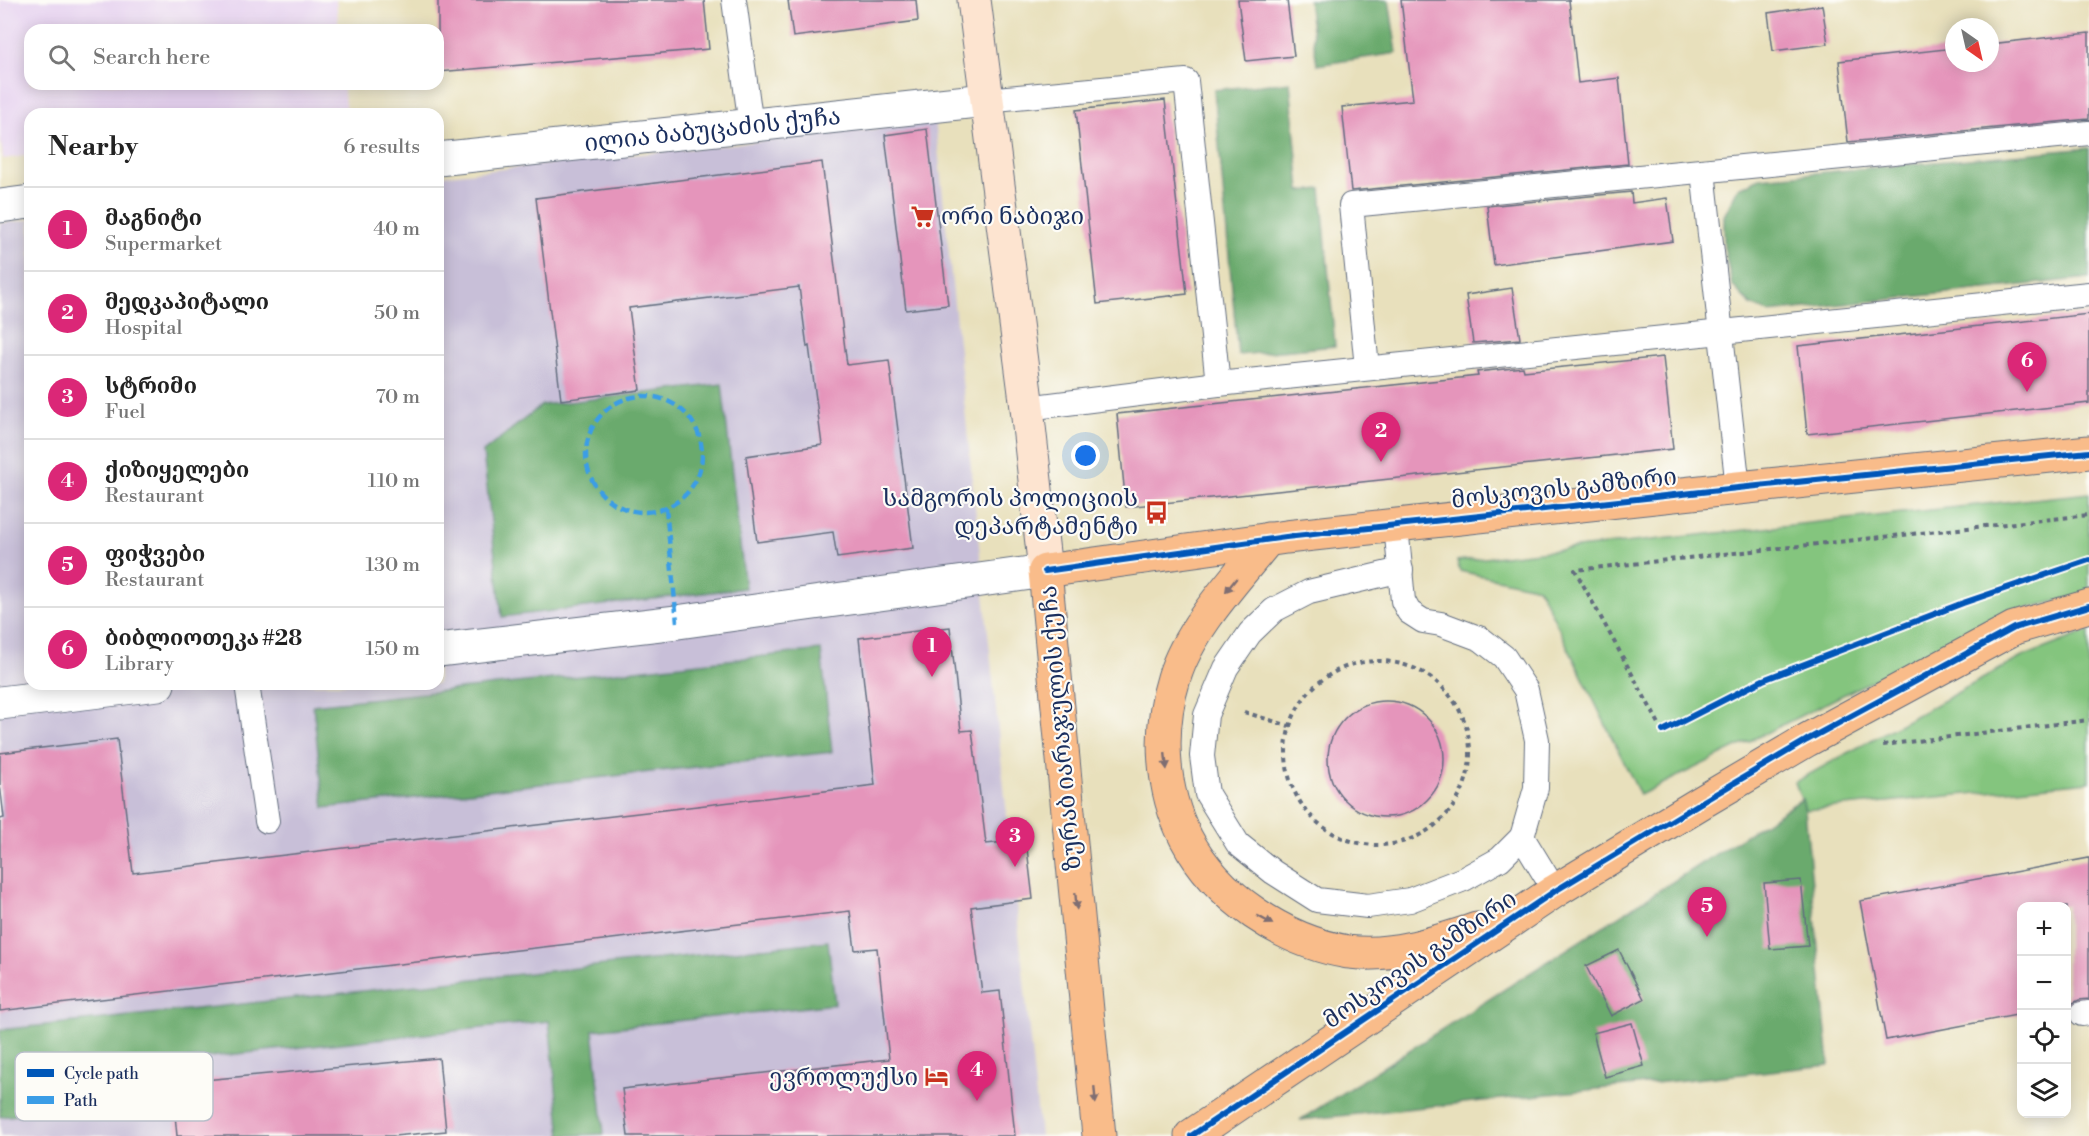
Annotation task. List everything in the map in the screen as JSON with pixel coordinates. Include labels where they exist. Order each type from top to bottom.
[{"type":"main road","name":"ზურაბ იარაჯულის ქუჩა","points":[[974,0],[1045,571],[1098,1136]]},
{"type":"main road","name":"მოსკოვის გამზირი","points":[[1045,571],[1268,539],[2089,452]]},
{"type":"main road","points":[[1268,539],[1215,605],[1193,637],[1174,675],[1167,703],[1163,735],[1173,805],[1186,838],[1206,869],[1232,895],[1259,917],[1315,944],[1351,952],[1396,951],[1433,944],[1519,915]]},
{"type":"main road","name":"მოსკოვის გამზირი","points":[[1191,1136],[1555,891],[1807,740],[2014,628],[2089,606]]},
{"type":"street","name":"ილია ბაბუცაძის ქუჩა","points":[[444,158],[986,100]]},
{"type":"street","points":[[0,206],[24,203]]},
{"type":"street","points":[[444,649],[677,621],[1045,571]]},
{"type":"street","points":[[0,703],[108,690]]},
{"type":"lane","points":[[734,0],[751,126]]},
{"type":"lane","points":[[986,100],[1186,81],[1218,384]]},
{"type":"lane","points":[[1367,368],[1351,205],[2089,133]]},
{"type":"lane","points":[[1703,171],[1738,488]]},
{"type":"lane","points":[[1026,408],[1367,368],[2089,294]]},
{"type":"lane","points":[[1396,525],[1401,570],[1403,601],[1409,612],[1422,621],[1441,624],[1481,639],[1504,657],[1526,690],[1537,740],[1536,788],[1522,837],[1500,859],[1464,879],[1410,900],[1368,906],[1317,900],[1273,872],[1238,844],[1207,794],[1202,756],[1206,715],[1226,668],[1250,633],[1275,610],[1309,592],[1401,570]]},
{"type":"lane","points":[[248,690],[267,821]]},
{"type":"lane","points":[[1522,837],[1555,891]]},
{"type":"path","points":[[1673,726],[1663,731],[1575,570],[2089,515]]},
{"type":"path","points":[[1383,661],[1413,668],[1439,683],[1459,707],[1469,736],[1470,766],[1460,795],[1442,820],[1417,837],[1387,846],[1357,844],[1329,832],[1306,812],[1291,786],[1285,756],[1289,726],[1303,698],[1325,677],[1353,664],[1383,661]]},
{"type":"path","points":[[1211,702],[1289,726]]},
{"type":"path","points":[[1884,745],[2089,720]]},
{"type":"shaded area","points":[[0,0],[336,0],[338,24],[24,24],[24,90],[344,90],[345,108],[24,108],[24,156],[3,159],[0,136]]},
{"type":"shaded area","points":[[935,119],[1040,1136],[0,1136],[0,223],[24,221],[24,690],[444,690],[444,175],[903,126]]},
{"type":"green space","points":[[1308,0],[1389,0],[1397,53],[1317,65]]},
{"type":"green space","points":[[1290,82],[1300,191],[1321,189],[1335,346],[1238,355],[1214,90]]},
{"type":"green space","points":[[2089,148],[2089,278],[1769,312],[1751,305],[1732,285],[1724,247],[1724,216],[1738,188],[1760,178]]},
{"type":"green space","points":[[722,384],[745,588],[502,617],[483,452],[542,405]]},
{"type":"green space","points":[[2089,493],[2089,594],[2013,611],[1640,795],[1539,588],[1460,571],[1457,561]]},
{"type":"green space","points":[[2089,631],[2089,782],[1805,810],[1795,782],[2022,657]]},
{"type":"green space","points":[[821,650],[832,752],[324,808],[313,705]]},
{"type":"green space","points":[[1802,799],[1805,810],[1829,1065],[1300,1120]]},
{"type":"green space","points":[[828,941],[835,1004],[593,1030],[604,1134],[561,1136],[549,1021],[213,1057],[213,1052],[15,1052],[15,1115],[0,1117],[0,1030]]},
{"type":"building","points":[[438,0],[704,0],[709,49],[444,71],[444,24],[438,24]]},
{"type":"building","points":[[788,0],[916,0],[918,21],[793,37]]},
{"type":"building","points":[[1238,0],[1287,0],[1294,56],[1246,61]]},
{"type":"building","points":[[1401,0],[1569,0],[1578,83],[1619,78],[1628,164],[1351,191],[1342,107],[1413,100]]},
{"type":"building","points":[[1822,5],[1828,44],[1773,51],[1768,13]]},
{"type":"building","points":[[2089,33],[2089,119],[1848,142],[1839,61],[1945,49],[1945,72],[1999,72],[1999,43]]},
{"type":"building","points":[[1165,100],[1187,294],[1097,304],[1076,110]]},
{"type":"building","points":[[927,129],[948,305],[906,310],[885,135]]},
{"type":"building","points":[[822,162],[847,365],[889,360],[913,548],[837,558],[833,532],[757,542],[746,456],[822,445],[799,287],[629,308],[640,390],[561,400],[536,198]]},
{"type":"building","points":[[1631,192],[1632,203],[1667,198],[1673,241],[1494,265],[1487,206]]},
{"type":"building","points":[[1512,288],[1520,339],[1473,343],[1466,295]]},
{"type":"building","points":[[2089,314],[2089,403],[1807,434],[1798,346]]},
{"type":"building","points":[[1663,357],[1673,449],[1126,507],[1117,414],[1478,376],[1477,372],[1523,367],[1524,371]]},
{"type":"building","points":[[950,627],[961,731],[972,730],[986,844],[1026,840],[1033,899],[971,907],[982,993],[1000,991],[1015,1136],[628,1136],[622,1089],[889,1059],[877,948],[855,950],[850,911],[0,1011],[0,819],[4,818],[0,784],[0,753],[117,739],[133,873],[875,785],[859,638]]},
{"type":"building","points":[[1386,701],[1408,705],[1427,718],[1440,737],[1444,759],[1440,781],[1427,800],[1408,813],[1386,817],[1364,813],[1345,800],[1332,781],[1328,759],[1332,737],[1345,718],[1364,705]]},
{"type":"building","points":[[2089,858],[2089,999],[2071,1004],[2071,902],[2017,902],[2017,1015],[1886,1040],[1860,901]]},
{"type":"building","points":[[1801,880],[1808,946],[1770,949],[1764,883]]},
{"type":"building","points":[[1619,950],[1644,999],[1611,1016],[1586,966]]},
{"type":"building","points":[[1632,1023],[1644,1066],[1605,1077],[1593,1033]]},
{"type":"building","points":[[439,1058],[446,1131],[394,1136],[177,1136],[176,1121],[213,1121],[213,1079]]},
{"type":"marked path","points":[[644,396],[666,401],[685,413],[697,432],[702,454],[697,476],[685,495],[666,507],[644,512],[622,507],[603,495],[591,476],[586,454],[591,432],[603,413],[622,401],[644,396]]},
{"type":"marked path","points":[[666,508],[677,622]]},
{"type":"cycle path","points":[[1045,571],[1286,537],[2089,452]]},
{"type":"cycle path","points":[[1663,731],[1763,680],[1963,603],[2089,560]]},
{"type":"cycle path","points":[[1191,1136],[1555,891],[1807,740],[2014,628],[2089,606]]},
{"type":"place","name":"ორი ნაბიჯი","points":[[923,216]]},
{"type":"place","name":"ბიბლიოთეკა #28","points":[[2027,392]]},
{"type":"place","name":"მედკაპიტალი","points":[[1381,462]]},
{"type":"place","name":"სამგორის პოლიციის დეპარტამენტი","points":[[1156,512]]},
{"type":"place","name":"მაგნიტი","points":[[932,677]]},
{"type":"place","name":"სტრიმი","points":[[1015,867]]},
{"type":"place","name":"ფიჭვები","points":[[1707,937]]},
{"type":"place","name":"ევროლუქსი","points":[[936,1077]]},
{"type":"place","name":"ქიზიყელები","points":[[977,1101]]}]
